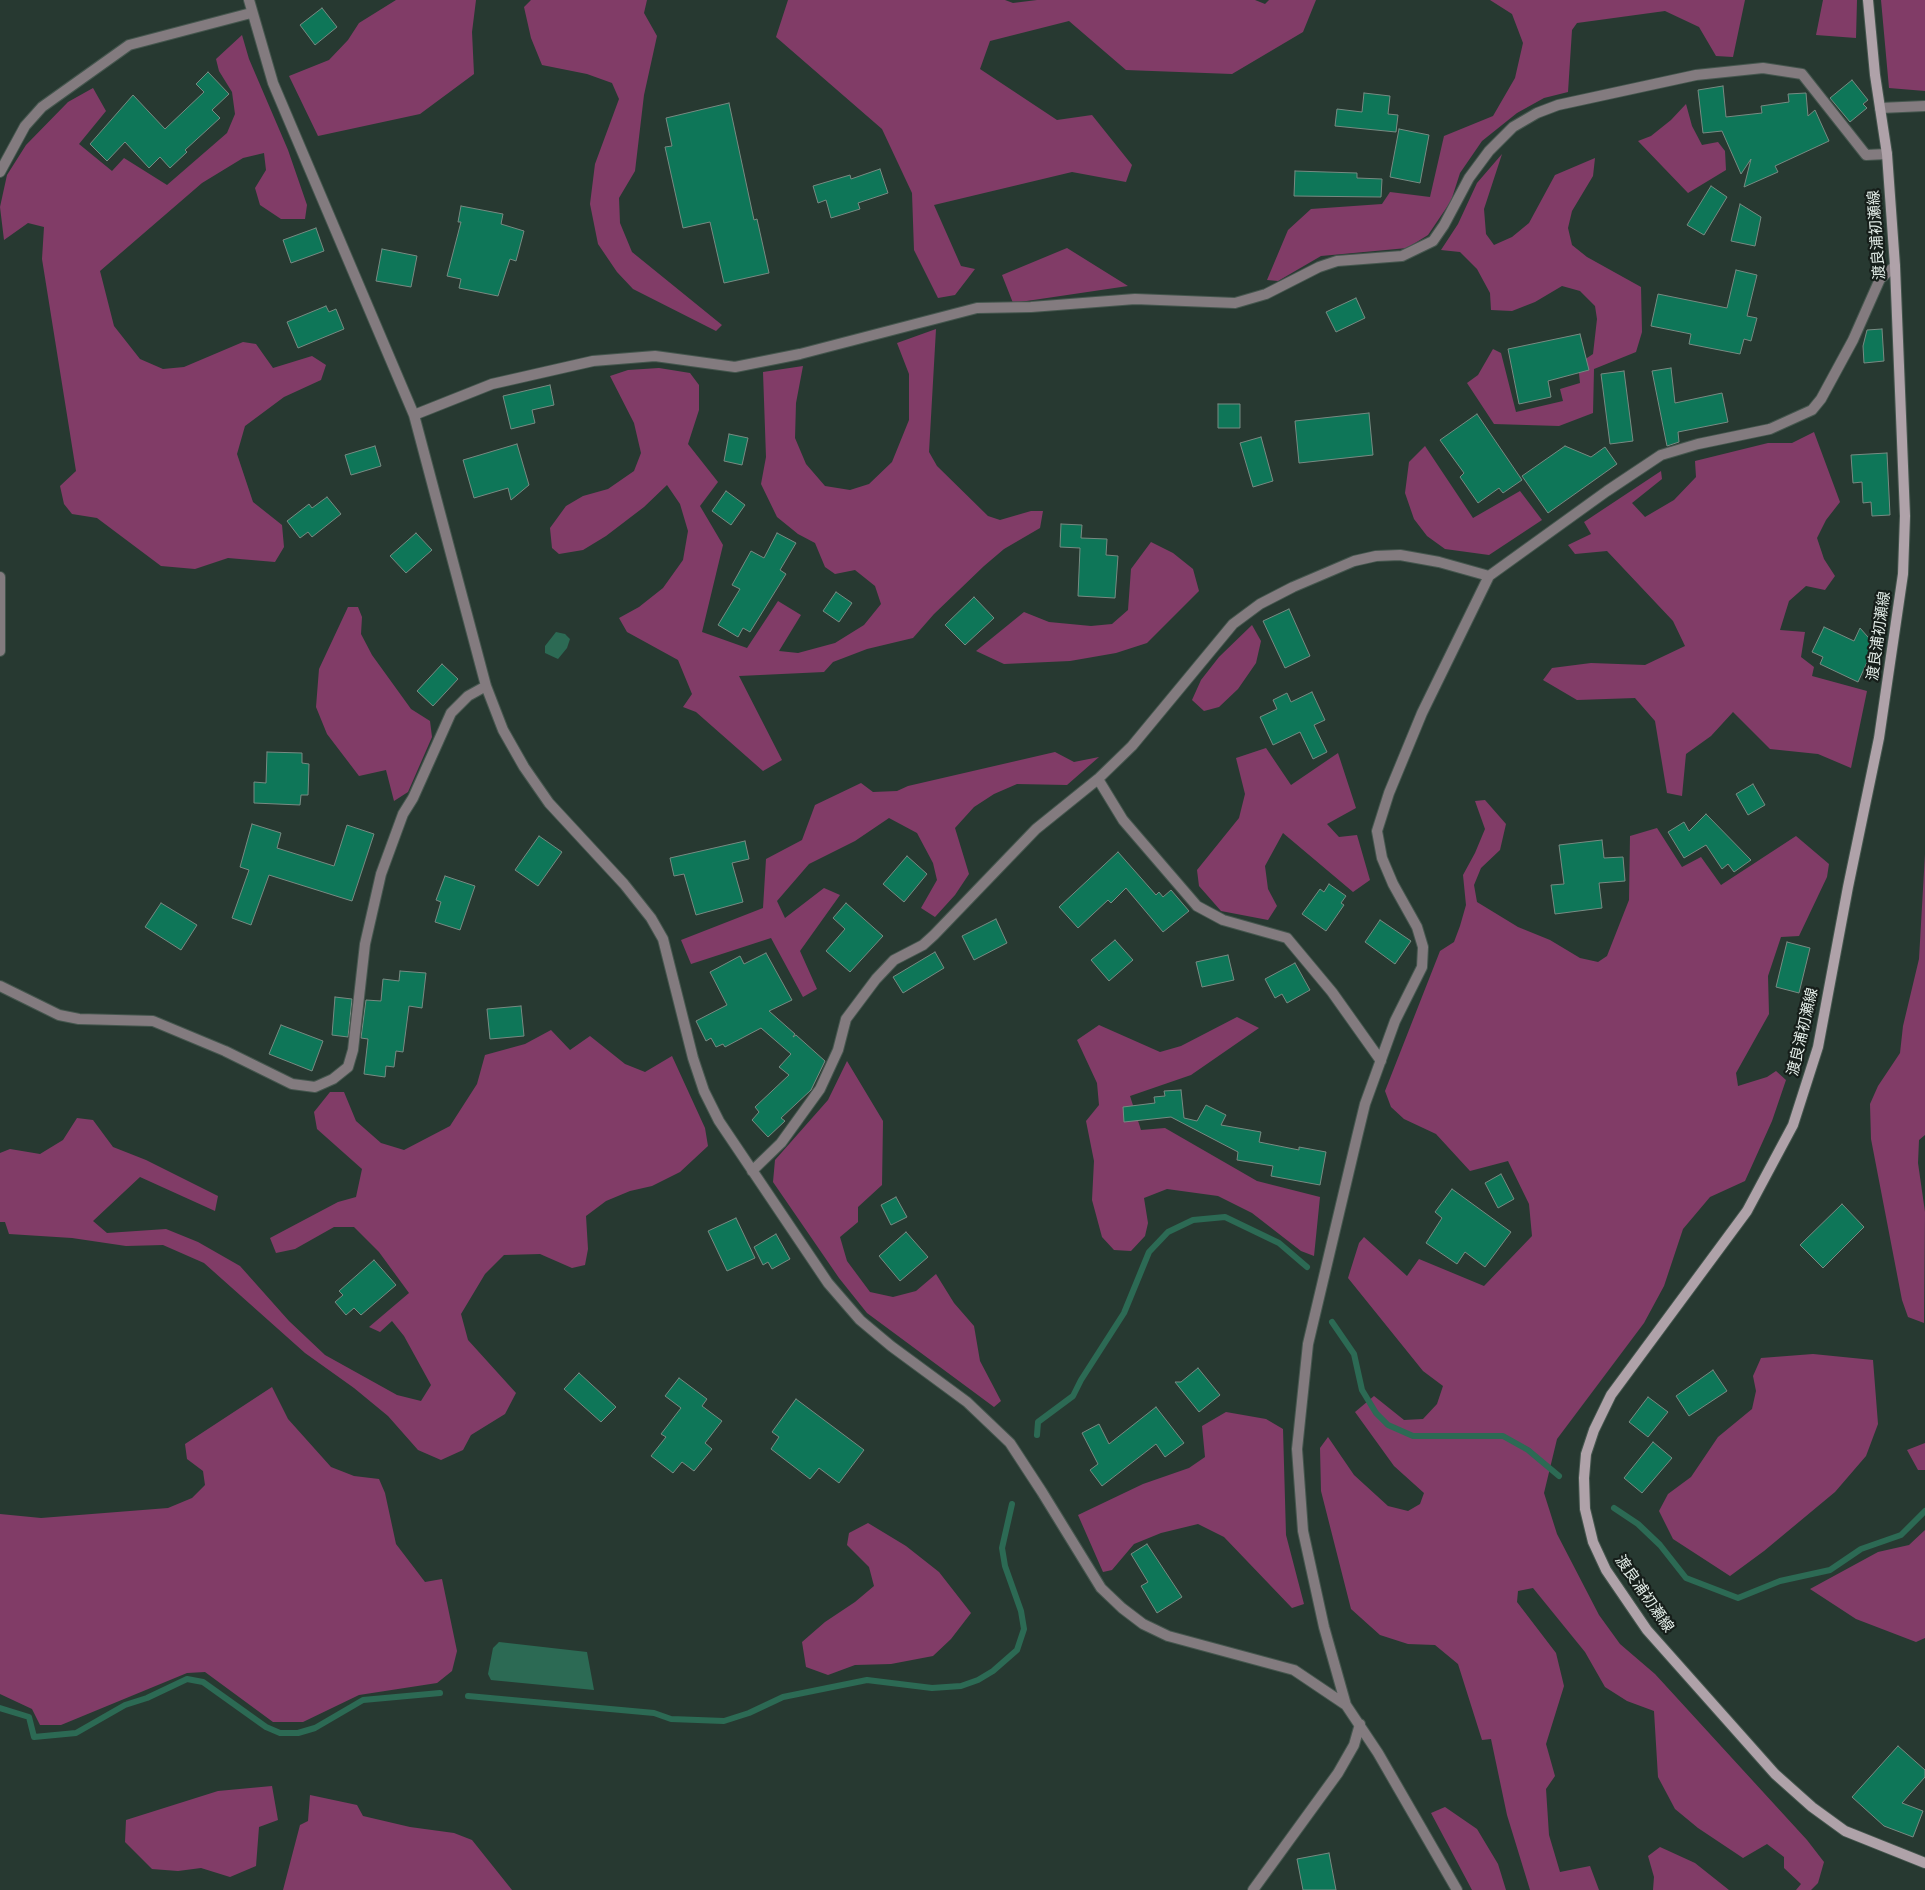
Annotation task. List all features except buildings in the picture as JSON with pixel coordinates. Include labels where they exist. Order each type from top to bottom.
[{"type":"main road","name":"渡良浦初瀬線","points":[[1868,0],[1887,154],[1895,266],[1905,507],[1903,574],[1879,738],[1848,887],[1818,1047],[1793,1125],[1774,1162],[1731,1233],[1612,1395],[1594,1430],[1586,1454],[1584,1478],[1586,1509],[1593,1542],[1606,1570],[1647,1630],[1775,1774],[1812,1807],[1845,1831],[1925,1863]]},
{"type":"street","points":[[248,0],[273,83],[414,415],[486,686],[503,730],[549,803],[624,884],[651,918],[663,939],[692,1058],[704,1091],[719,1121],[813,1263],[860,1320],[891,1346],[967,1402],[1010,1444],[1101,1588],[1122,1608],[1143,1624],[1168,1636],[1294,1670],[1346,1705],[1360,1724],[1457,1890]]},
{"type":"street","points":[[0,172],[25,126],[42,107],[130,46],[251,13]]},
{"type":"street","points":[[414,415],[492,384],[593,361],[655,356],[735,367],[800,354],[977,308],[1023,308],[1135,298],[1235,303],[1266,294],[1319,267],[1337,261],[1402,256],[1433,241],[1444,225],[1469,178],[1489,151],[1513,127],[1537,113],[1558,105],[1696,75],[1763,68],[1802,74],[1866,155],[1887,154]]},
{"type":"street","points":[[1880,108],[1925,106]]},
{"type":"street","points":[[1346,1705],[1324,1627],[1303,1531],[1297,1449],[1308,1344],[1365,1104],[1395,1021],[1422,967],[1423,947],[1417,927],[1393,884],[1382,858],[1377,831],[1389,793],[1422,713],[1489,576],[1661,455],[1698,444],[1770,429],[1812,410],[1821,399],[1853,340],[1880,279],[1895,266]]},
{"type":"street","points":[[752,1171],[781,1144],[820,1089],[838,1050],[846,1019],[876,979],[894,960],[923,945],[1036,829],[1098,779],[1157,717],[1233,624],[1260,604],[1293,587],[1354,561],[1376,556],[1400,554],[1489,576]]},
{"type":"street","points":[[0,577],[0,650]]},
{"type":"street","points":[[0,986],[59,1015],[79,1019],[153,1021],[226,1051],[292,1084],[316,1087],[333,1079],[348,1067],[353,1050],[365,944],[382,874],[403,814],[413,798],[451,713],[468,696],[486,686]]},
{"type":"street","points":[[1098,779],[1123,820],[1197,906],[1224,920],[1287,938],[1332,992],[1381,1061]]},
{"type":"street","points":[[1253,1890],[1338,1773],[1354,1745],[1360,1724]]},
{"type":"shaded area","points":[[396,0],[476,0],[472,32],[474,74],[420,114],[318,136],[289,76],[329,60],[348,40],[359,23]]},
{"type":"shaded area","points":[[531,0],[647,0],[644,13],[657,36],[644,95],[635,171],[619,198],[620,223],[632,252],[722,325],[716,331],[633,289],[617,272],[598,244],[590,204],[595,164],[619,99],[612,83],[587,74],[542,65],[531,38],[524,7]]},
{"type":"shaded area","points":[[788,0],[1005,0],[1013,3],[1037,0],[1255,0],[1265,4],[1269,0],[1316,0],[1303,32],[1232,74],[1126,70],[1069,21],[990,41],[980,69],[1057,120],[1092,115],[1132,165],[1126,182],[1072,172],[934,205],[961,266],[975,269],[955,295],[938,298],[914,250],[912,193],[882,129],[776,37]]},
{"type":"shaded area","points":[[1490,0],[1745,0],[1733,57],[1716,56],[1699,27],[1665,11],[1577,23],[1572,30],[1568,92],[1544,98],[1517,113],[1482,141],[1460,173],[1451,201],[1428,235],[1407,248],[1321,256],[1278,281],[1267,280],[1288,230],[1311,209],[1382,204],[1390,192],[1430,197],[1444,136],[1493,116],[1515,78],[1523,43],[1512,14]]},
{"type":"shaded area","points":[[1823,0],[1857,0],[1856,38],[1816,35]]},
{"type":"shaded area","points":[[1881,0],[1925,0],[1925,91],[1889,88]]},
{"type":"shaded area","points":[[242,35],[249,59],[288,150],[307,205],[305,219],[281,219],[260,205],[255,188],[266,170],[264,153],[243,158],[202,183],[100,271],[114,326],[140,359],[163,369],[184,367],[243,342],[256,344],[273,368],[312,356],[326,365],[321,380],[284,397],[245,426],[237,454],[253,502],[282,525],[284,547],[275,562],[228,558],[195,569],[161,566],[97,518],[72,514],[64,504],[60,486],[76,471],[42,259],[44,227],[28,223],[4,240],[0,207],[7,175],[26,145],[68,102],[93,88],[106,111],[79,144],[112,171],[124,158],[167,185],[227,133],[235,114],[232,92],[219,71],[216,59]]},
{"type":"shaded area","points":[[1686,104],[1692,126],[1702,145],[1718,142],[1725,151],[1726,170],[1688,193],[1638,141],[1651,136],[1671,120]]},
{"type":"shaded area","points":[[1502,154],[1484,209],[1486,234],[1494,245],[1512,237],[1529,223],[1555,175],[1595,158],[1593,176],[1572,211],[1568,228],[1572,245],[1587,257],[1641,287],[1642,332],[1636,352],[1594,369],[1593,413],[1559,426],[1494,424],[1467,383],[1478,375],[1493,349],[1501,353],[1516,412],[1563,401],[1560,389],[1580,383],[1578,364],[1593,354],[1597,319],[1595,306],[1580,291],[1562,286],[1535,302],[1512,311],[1491,310],[1490,293],[1477,269],[1460,252],[1441,250],[1458,224],[1477,183]]},
{"type":"shaded area","points":[[1067,248],[1128,286],[1013,303],[1002,275]]},
{"type":"shaded area","points":[[936,329],[929,452],[937,466],[988,516],[1000,520],[1031,511],[1043,511],[1040,528],[1004,549],[984,566],[934,614],[913,638],[867,649],[833,662],[824,672],[739,676],[782,760],[763,771],[696,712],[683,707],[692,694],[678,660],[627,632],[619,618],[639,607],[663,588],[683,560],[688,531],[680,504],[667,485],[644,507],[606,536],[583,550],[559,554],[552,548],[550,528],[566,506],[583,496],[608,489],[634,471],[641,453],[634,423],[610,376],[628,370],[659,368],[690,373],[699,385],[699,410],[688,444],[718,482],[700,506],[723,545],[702,632],[747,648],[778,601],[801,615],[779,651],[798,653],[835,643],[864,625],[881,604],[875,586],[855,570],[835,574],[825,567],[815,543],[798,534],[777,517],[761,484],[766,457],[763,372],[803,366],[796,403],[795,438],[806,464],[825,486],[850,490],[869,484],[892,462],[909,420],[909,374],[897,343]]},
{"type":"shaded area","points":[[1814,432],[1840,502],[1826,520],[1817,538],[1824,559],[1835,576],[1825,590],[1806,586],[1789,601],[1780,630],[1805,632],[1801,657],[1814,667],[1812,676],[1867,691],[1851,768],[1818,754],[1770,749],[1733,712],[1711,736],[1686,754],[1682,796],[1667,793],[1655,721],[1635,698],[1577,700],[1543,680],[1552,668],[1591,663],[1645,665],[1685,646],[1673,621],[1607,551],[1575,554],[1568,545],[1591,534],[1584,522],[1661,471],[1662,479],[1632,503],[1645,517],[1674,500],[1696,477],[1695,461],[1768,443],[1792,443]]},
{"type":"shaded area","points":[[1425,446],[1473,518],[1520,491],[1542,520],[1489,555],[1445,549],[1427,536],[1414,519],[1405,493],[1409,462]]},
{"type":"shaded area","points":[[1151,542],[1173,553],[1193,569],[1199,591],[1147,643],[1116,653],[1070,661],[1004,664],[976,651],[1024,612],[1049,622],[1091,626],[1112,624],[1128,610],[1131,569]]},
{"type":"shaded area","points":[[348,607],[358,607],[362,617],[361,634],[372,655],[411,709],[430,721],[432,737],[408,792],[394,801],[386,770],[359,776],[327,734],[316,707],[319,669]]},
{"type":"shaded area","points":[[1252,625],[1261,641],[1256,663],[1238,689],[1219,707],[1204,711],[1192,700],[1201,680],[1219,657]]},
{"type":"shaded area","points":[[556,632],[565,634],[570,639],[567,648],[558,659],[545,653],[545,646]]},
{"type":"shaded area","points":[[1266,748],[1291,785],[1338,753],[1356,808],[1327,824],[1339,837],[1357,835],[1370,880],[1353,892],[1283,833],[1265,866],[1268,889],[1277,906],[1268,920],[1221,911],[1199,886],[1197,870],[1239,818],[1245,794],[1236,758]]},
{"type":"shaded area","points":[[1055,752],[1074,762],[1099,757],[1067,785],[1017,784],[994,794],[974,807],[955,828],[969,874],[955,895],[935,917],[921,908],[937,880],[933,863],[917,833],[889,818],[855,841],[809,864],[777,901],[785,918],[824,888],[840,895],[800,951],[817,989],[803,997],[771,938],[691,964],[681,940],[763,908],[766,859],[802,840],[815,805],[861,783],[873,792],[897,791],[908,786]]},
{"type":"shaded area","points":[[1485,800],[1506,824],[1500,850],[1481,868],[1474,885],[1477,902],[1518,927],[1550,940],[1580,958],[1598,962],[1607,956],[1629,900],[1630,836],[1657,828],[1682,867],[1701,857],[1721,885],[1796,836],[1829,864],[1827,877],[1799,936],[1781,937],[1768,976],[1769,1014],[1736,1073],[1738,1086],[1767,1077],[1776,1071],[1786,1080],[1772,1121],[1745,1181],[1710,1197],[1683,1229],[1664,1286],[1644,1323],[1557,1439],[1544,1493],[1557,1534],[1599,1615],[1620,1644],[1655,1674],[1807,1840],[1824,1862],[1818,1883],[1811,1890],[1796,1890],[1801,1884],[1784,1868],[1784,1857],[1767,1844],[1743,1858],[1698,1828],[1675,1809],[1658,1777],[1654,1711],[1627,1701],[1605,1687],[1585,1652],[1533,1588],[1518,1591],[1517,1602],[1556,1653],[1564,1686],[1546,1744],[1555,1776],[1546,1789],[1549,1835],[1560,1872],[1590,1866],[1599,1890],[1530,1890],[1507,1815],[1491,1739],[1482,1740],[1458,1664],[1435,1645],[1408,1644],[1380,1635],[1351,1609],[1321,1491],[1320,1448],[1328,1437],[1354,1475],[1388,1506],[1408,1511],[1420,1504],[1424,1493],[1394,1466],[1355,1412],[1374,1396],[1404,1420],[1423,1419],[1437,1404],[1443,1386],[1423,1371],[1348,1278],[1359,1243],[1364,1237],[1407,1276],[1419,1259],[1484,1286],[1532,1236],[1529,1204],[1508,1161],[1470,1171],[1436,1134],[1404,1119],[1391,1107],[1385,1091],[1440,951],[1454,942],[1460,926],[1466,905],[1463,875],[1485,829],[1475,801]]},
{"type":"shaded area","points":[[1925,854],[1925,1135],[1919,1140],[1918,1163],[1925,1212],[1924,1323],[1908,1317],[1902,1300],[1871,1139],[1870,1104],[1878,1086],[1900,1053],[1903,1026],[1919,959]]},
{"type":"shaded area","points":[[1237,1017],[1259,1028],[1191,1075],[1130,1096],[1141,1130],[1165,1128],[1257,1181],[1320,1197],[1314,1256],[1301,1251],[1252,1213],[1218,1196],[1167,1189],[1144,1198],[1148,1223],[1145,1236],[1131,1251],[1114,1250],[1102,1237],[1092,1200],[1094,1161],[1086,1121],[1099,1105],[1097,1083],[1077,1040],[1099,1025],[1160,1052],[1181,1046]]},
{"type":"shaded area","points":[[551,1030],[570,1050],[590,1036],[625,1064],[645,1072],[672,1056],[705,1128],[708,1146],[680,1172],[652,1186],[630,1191],[606,1201],[586,1216],[588,1249],[585,1265],[572,1268],[540,1254],[504,1255],[485,1274],[461,1314],[468,1340],[516,1393],[505,1414],[471,1435],[463,1450],[441,1460],[418,1450],[388,1416],[354,1388],[305,1353],[204,1263],[163,1245],[126,1246],[72,1238],[9,1234],[5,1222],[0,1222],[0,1153],[10,1149],[40,1154],[63,1140],[77,1118],[93,1120],[113,1147],[146,1160],[218,1196],[215,1211],[140,1177],[93,1221],[107,1233],[166,1229],[198,1242],[240,1266],[289,1321],[325,1355],[397,1395],[421,1401],[431,1385],[404,1336],[392,1321],[380,1332],[369,1327],[409,1293],[379,1252],[354,1227],[334,1227],[295,1249],[276,1253],[270,1238],[338,1202],[356,1197],[362,1169],[317,1129],[314,1112],[330,1092],[344,1092],[356,1121],[381,1143],[404,1150],[450,1126],[477,1084],[485,1055],[525,1044]]},
{"type":"shaded area","points":[[847,1061],[883,1121],[882,1185],[858,1207],[858,1222],[840,1237],[847,1261],[870,1292],[893,1297],[916,1291],[936,1274],[954,1303],[974,1326],[980,1361],[1001,1401],[994,1407],[867,1313],[839,1278],[773,1182],[775,1160],[828,1100]]},
{"type":"shaded area","points":[[1813,1354],[1873,1360],[1878,1424],[1866,1456],[1835,1492],[1764,1551],[1730,1576],[1673,1539],[1659,1511],[1668,1494],[1691,1477],[1718,1437],[1752,1409],[1756,1391],[1753,1376],[1761,1358]]},
{"type":"shaded area","points":[[272,1387],[288,1419],[331,1467],[354,1476],[379,1479],[385,1493],[396,1544],[425,1582],[442,1579],[457,1651],[452,1671],[437,1683],[359,1695],[303,1722],[273,1722],[205,1672],[187,1673],[61,1725],[40,1725],[32,1709],[0,1694],[0,1514],[41,1518],[168,1508],[192,1498],[205,1485],[203,1471],[187,1459],[185,1444]]},
{"type":"shaded area","points":[[1226,1412],[1266,1419],[1283,1429],[1286,1535],[1304,1604],[1292,1608],[1224,1537],[1198,1524],[1161,1533],[1134,1544],[1112,1570],[1103,1572],[1078,1515],[1143,1484],[1189,1468],[1205,1457],[1202,1426]]},
{"type":"shaded area","points":[[1925,1443],[1925,1470],[1918,1470],[1907,1450]]},
{"type":"shaded area","points":[[868,1523],[906,1546],[939,1572],[971,1613],[951,1639],[933,1656],[891,1664],[855,1665],[828,1675],[806,1667],[802,1642],[825,1622],[855,1602],[874,1586],[869,1567],[847,1545],[849,1533]]},
{"type":"shaded area","points":[[1925,1530],[1925,1638],[1916,1642],[1856,1619],[1810,1589],[1878,1552],[1909,1545]]},
{"type":"shaded area","points":[[499,1642],[587,1652],[594,1690],[491,1680],[488,1674],[493,1648]]},
{"type":"shaded area","points":[[272,1786],[278,1820],[259,1827],[256,1866],[230,1877],[201,1868],[178,1871],[152,1869],[125,1842],[126,1820],[218,1791]]},
{"type":"shaded area","points":[[310,1795],[357,1805],[363,1816],[410,1827],[454,1833],[472,1840],[512,1890],[283,1890],[300,1825],[308,1821]]},
{"type":"shaded area","points":[[1445,1807],[1477,1829],[1498,1864],[1506,1890],[1472,1890],[1431,1813]]},
{"type":"shaded area","points":[[1660,1847],[1695,1863],[1729,1890],[1653,1890],[1654,1877],[1648,1856]]},
{"type":"waterway","points":[[1037,1435],[1038,1422],[1073,1396],[1081,1380],[1124,1313],[1149,1252],[1168,1232],[1193,1220],[1225,1217],[1279,1243],[1307,1267]]},
{"type":"waterway","points":[[1332,1322],[1354,1354],[1362,1390],[1376,1413],[1388,1425],[1413,1436],[1503,1436],[1528,1450],[1559,1476]]},
{"type":"waterway","points":[[468,1696],[654,1713],[671,1719],[724,1721],[749,1713],[783,1697],[867,1680],[932,1688],[961,1686],[978,1680],[993,1671],[1017,1650],[1024,1629],[1021,1611],[1005,1566],[1002,1548],[1012,1504]]},
{"type":"waterway","points":[[1614,1508],[1638,1524],[1660,1545],[1686,1578],[1738,1598],[1780,1581],[1830,1570],[1861,1549],[1901,1535],[1925,1511]]},
{"type":"waterway","points":[[0,1708],[29,1717],[34,1737],[76,1733],[125,1705],[147,1698],[187,1679],[203,1682],[266,1727],[280,1733],[298,1733],[315,1728],[363,1700],[440,1693]]}]
